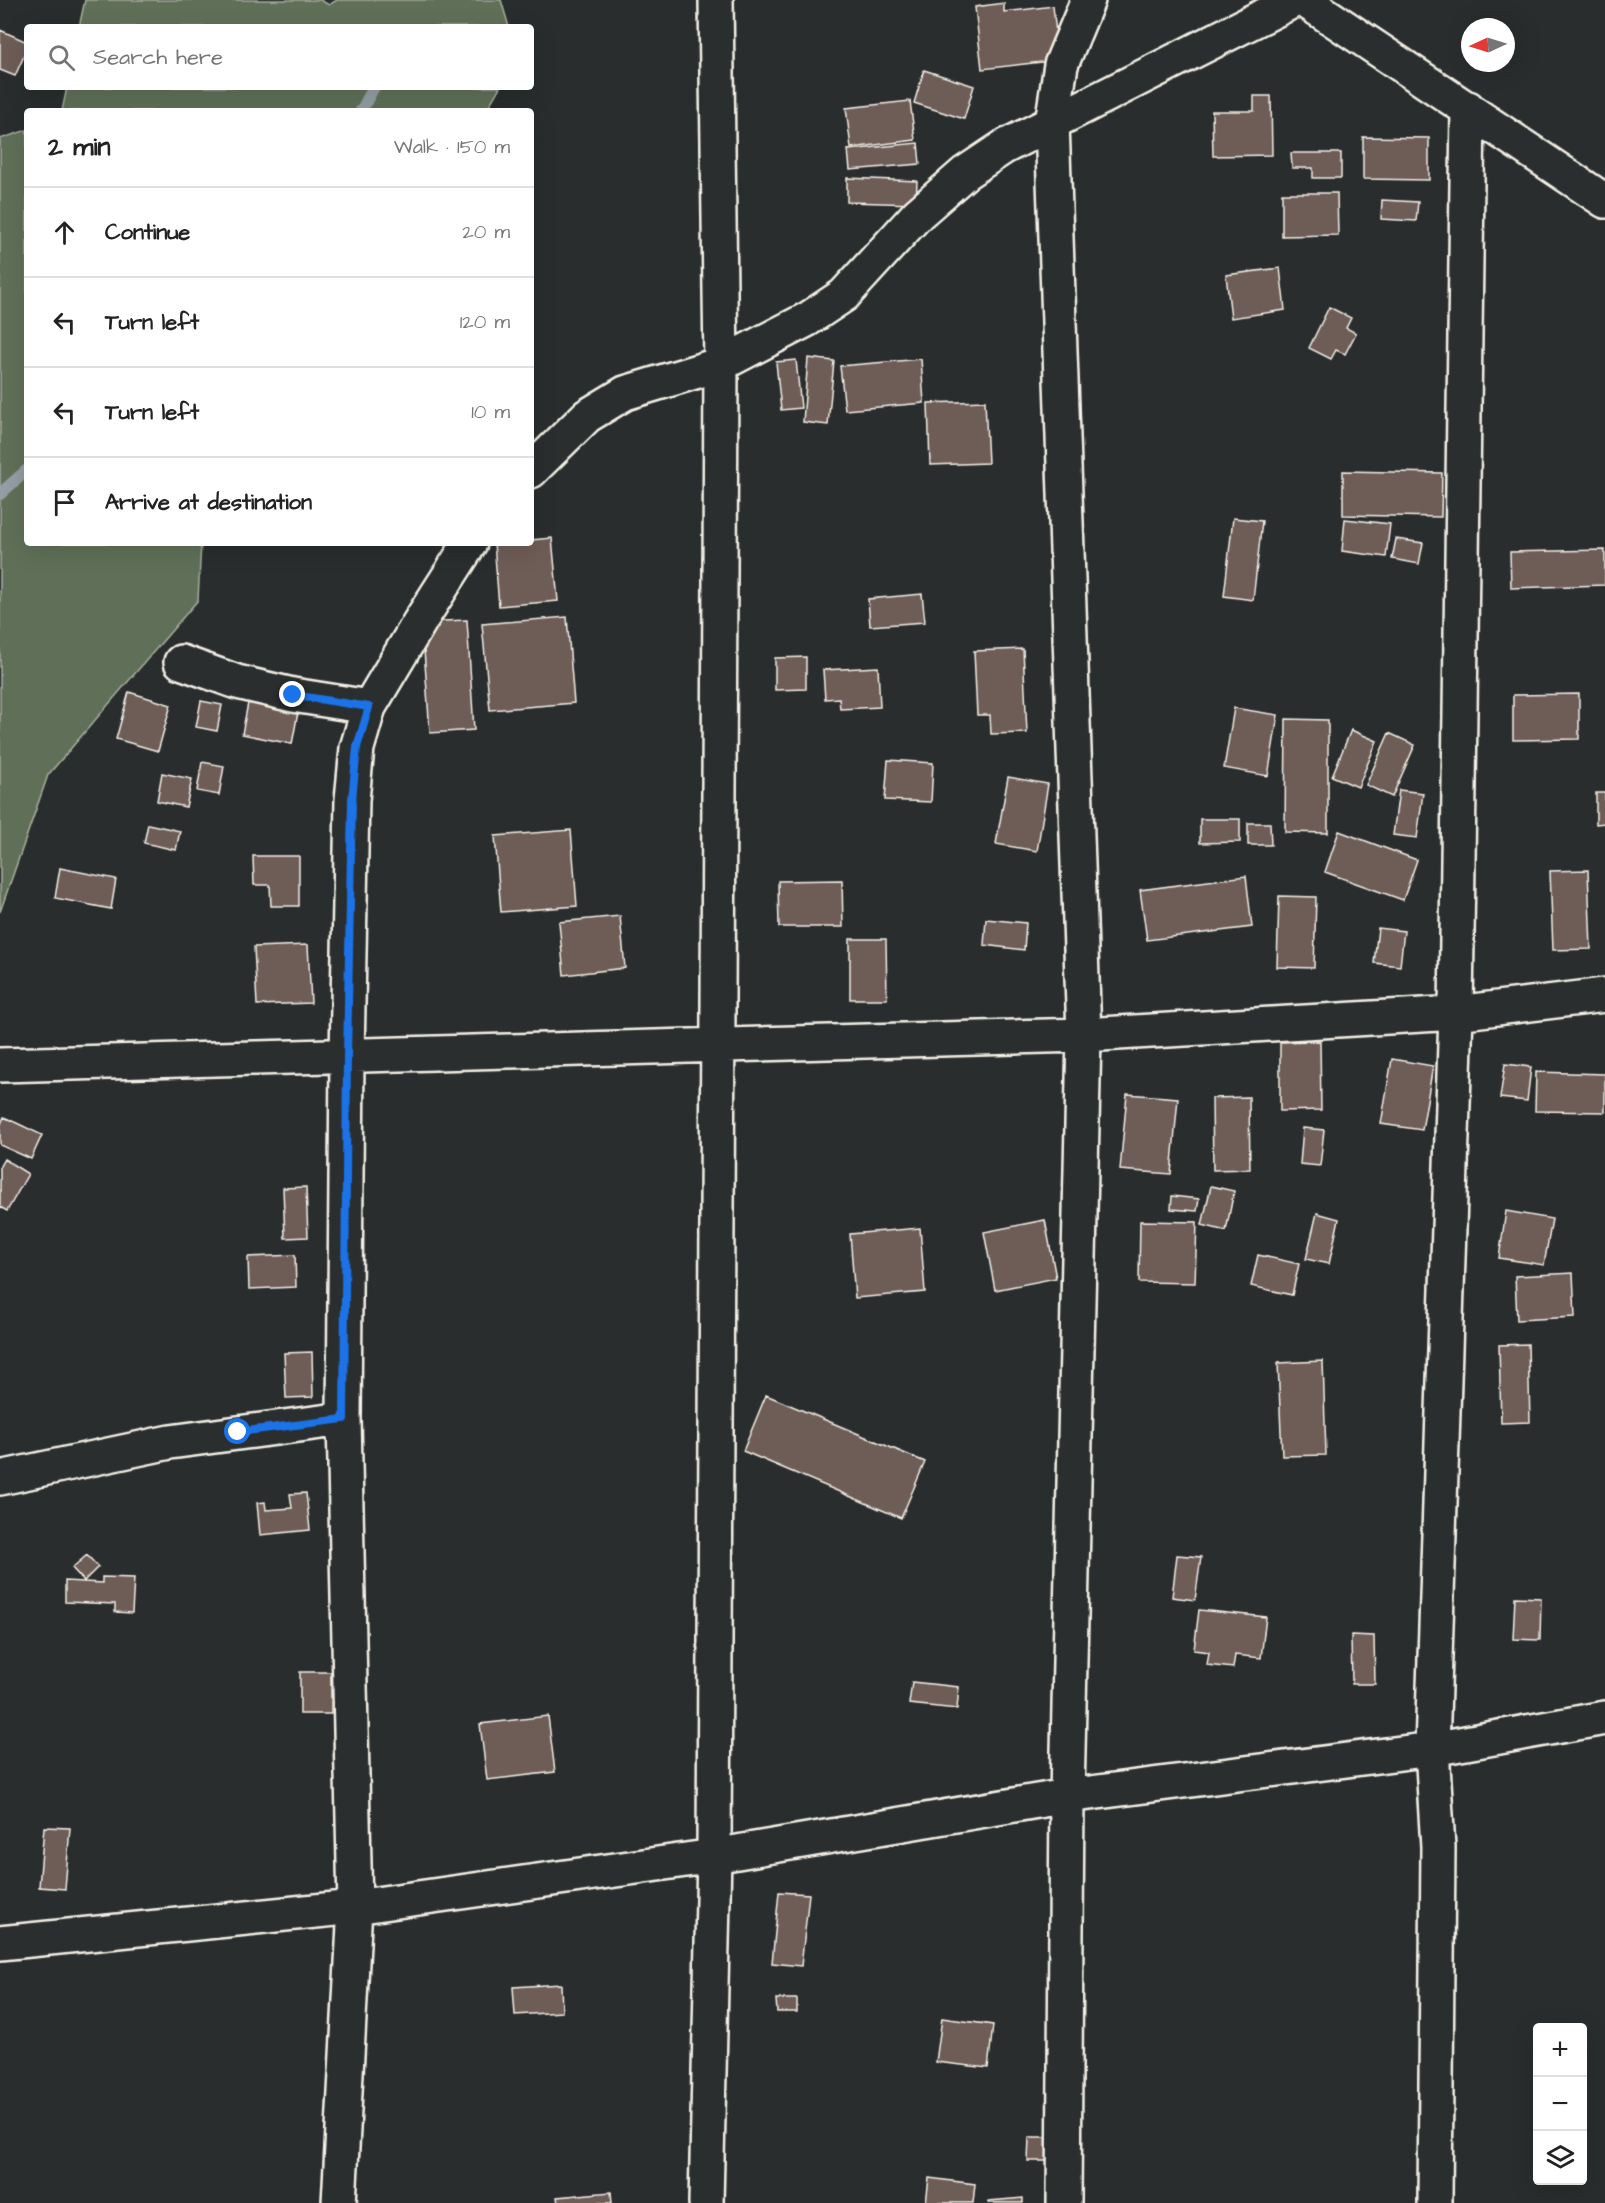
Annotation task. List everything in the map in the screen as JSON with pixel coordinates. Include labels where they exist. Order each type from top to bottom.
[{"type":"street","points":[[706,2203],[714,1856],[721,364],[716,0]]},
{"type":"street","points":[[1064,2203],[1067,1796],[1084,1035],[1052,123],[1061,64],[1088,0]]},
{"type":"street","points":[[534,468],[587,416],[625,393],[721,364],[808,319],[844,296],[918,214],[965,173],[1004,147],[1295,0]]},
{"type":"street","points":[[1304,0],[1605,201]]},
{"type":"street","points":[[1435,2203],[1438,1847],[1432,1749],[1456,1013],[1468,108]]},
{"type":"street","points":[[339,2203],[355,1907],[344,1419],[352,800],[357,747],[369,707],[468,546]]},
{"type":"street","points":[[181,662],[237,682],[293,695],[369,707]]},
{"type":"street","points":[[0,1065],[1084,1035],[1456,1013],[1605,995]]},
{"type":"street","points":[[0,1478],[170,1442],[344,1419]]},
{"type":"street","points":[[0,1943],[355,1907],[714,1856],[1067,1796],[1432,1749],[1605,1718]]},
{"type":"green space","points":[[85,0],[320,0],[329,5],[337,0],[501,0],[508,24],[80,24]]},
{"type":"green space","points":[[66,90],[498,90],[488,108],[63,108]]},
{"type":"green space","points":[[24,131],[24,546],[201,546],[198,600],[48,775],[0,912],[0,139]]},
{"type":"building","points":[[1004,3],[1004,12],[1053,6],[1059,60],[982,69],[975,7]]},
{"type":"building","points":[[0,30],[24,41],[24,56],[15,76],[0,70]]},
{"type":"building","points":[[924,70],[974,86],[964,119],[914,103]]},
{"type":"building","points":[[1254,96],[1271,96],[1272,155],[1213,156],[1212,111],[1254,111]]},
{"type":"building","points":[[910,101],[915,140],[851,148],[846,108]]},
{"type":"building","points":[[1363,137],[1429,138],[1429,180],[1363,179]]},
{"type":"building","points":[[918,143],[920,164],[850,170],[848,150]]},
{"type":"building","points":[[1291,153],[1341,153],[1341,178],[1313,178],[1313,168],[1292,168]]},
{"type":"building","points":[[847,178],[917,181],[916,204],[847,202]]},
{"type":"building","points":[[1282,193],[1337,193],[1338,235],[1282,236]]},
{"type":"building","points":[[1382,200],[1418,202],[1416,221],[1381,219]]},
{"type":"building","points":[[1280,268],[1285,310],[1231,318],[1226,275]]},
{"type":"building","points":[[1329,307],[1351,318],[1346,328],[1356,333],[1345,354],[1336,350],[1331,359],[1309,348]]},
{"type":"building","points":[[808,358],[834,361],[828,425],[803,422]]},
{"type":"building","points":[[921,359],[924,403],[845,410],[840,366]]},
{"type":"building","points":[[796,360],[801,408],[781,410],[776,362]]},
{"type":"building","points":[[985,401],[988,463],[930,465],[928,403]]},
{"type":"building","points":[[1343,471],[1442,473],[1441,517],[1343,515]]},
{"type":"building","points":[[1233,518],[1262,521],[1253,600],[1224,596]]},
{"type":"building","points":[[1345,519],[1390,524],[1386,557],[1342,551]]},
{"type":"building","points":[[552,538],[558,601],[499,606],[494,546],[534,546],[534,540]]},
{"type":"building","points":[[1396,539],[1423,543],[1419,564],[1392,559]]},
{"type":"building","points":[[1605,550],[1605,585],[1511,588],[1510,552]]},
{"type":"building","points":[[922,594],[925,622],[870,626],[868,599]]},
{"type":"building","points":[[567,617],[574,703],[490,710],[482,624]]},
{"type":"building","points":[[467,620],[474,730],[430,733],[422,622]]},
{"type":"building","points":[[1023,649],[1027,733],[991,734],[990,715],[977,715],[974,651]]},
{"type":"building","points":[[806,657],[806,689],[775,690],[775,658]]},
{"type":"building","points":[[878,667],[880,707],[840,709],[839,698],[825,699],[823,670]]},
{"type":"building","points":[[129,692],[171,705],[158,751],[116,739]]},
{"type":"building","points":[[1579,694],[1579,739],[1513,740],[1513,695]]},
{"type":"building","points":[[201,701],[222,705],[217,731],[196,727]]},
{"type":"building","points":[[248,703],[298,712],[292,744],[242,734]]},
{"type":"building","points":[[1234,708],[1278,715],[1268,776],[1224,768]]},
{"type":"building","points":[[1286,719],[1328,720],[1328,833],[1285,832]]},
{"type":"building","points":[[1351,730],[1377,741],[1358,787],[1332,776]]},
{"type":"building","points":[[1389,733],[1415,745],[1392,797],[1366,785]]},
{"type":"building","points":[[888,760],[933,763],[931,802],[885,800]]},
{"type":"building","points":[[202,762],[224,766],[219,795],[197,791]]},
{"type":"building","points":[[162,773],[192,779],[186,807],[157,801]]},
{"type":"building","points":[[1008,777],[1048,784],[1037,851],[996,844]]},
{"type":"building","points":[[1399,790],[1423,793],[1417,838],[1393,835]]},
{"type":"building","points":[[1596,793],[1605,793],[1605,823],[1596,824]]},
{"type":"building","points":[[1200,819],[1240,819],[1240,842],[1200,843]]},
{"type":"building","points":[[1248,823],[1270,823],[1271,845],[1248,845]]},
{"type":"building","points":[[148,824],[180,831],[176,850],[144,843]]},
{"type":"building","points":[[571,830],[577,906],[501,912],[495,836]]},
{"type":"building","points":[[1339,831],[1417,860],[1403,900],[1325,872]]},
{"type":"building","points":[[253,856],[299,856],[299,906],[271,906],[270,885],[254,885]]},
{"type":"building","points":[[60,868],[116,879],[111,909],[55,898]]},
{"type":"building","points":[[1588,870],[1591,949],[1553,950],[1550,871]]},
{"type":"building","points":[[1246,876],[1252,927],[1147,940],[1140,890]]},
{"type":"building","points":[[842,880],[843,927],[779,927],[778,881]]},
{"type":"building","points":[[1279,896],[1316,897],[1314,968],[1277,967]]},
{"type":"building","points":[[620,916],[625,968],[564,975],[559,922]]},
{"type":"building","points":[[986,919],[1026,923],[1024,950],[984,945]]},
{"type":"building","points":[[1378,928],[1404,931],[1400,966],[1374,963]]},
{"type":"building","points":[[850,939],[886,939],[887,999],[850,999]]},
{"type":"building","points":[[308,945],[311,1003],[257,1005],[254,947]]},
{"type":"building","points":[[1320,1041],[1321,1110],[1280,1111],[1280,1042]]},
{"type":"building","points":[[1392,1059],[1433,1066],[1422,1130],[1381,1124]]},
{"type":"building","points":[[1505,1064],[1531,1067],[1527,1101],[1500,1098]]},
{"type":"building","points":[[1536,1072],[1605,1074],[1605,1112],[1535,1111]]},
{"type":"building","points":[[1127,1094],[1178,1098],[1171,1174],[1120,1170]]},
{"type":"building","points":[[1249,1097],[1250,1169],[1213,1170],[1212,1098]]},
{"type":"building","points":[[4,1117],[42,1135],[31,1159],[0,1145],[0,1126]]},
{"type":"building","points":[[1303,1128],[1324,1130],[1320,1166],[1300,1164]]},
{"type":"building","points":[[4,1159],[28,1174],[7,1211],[0,1207],[0,1166]]},
{"type":"building","points":[[1211,1186],[1234,1191],[1226,1231],[1202,1225]]},
{"type":"building","points":[[306,1187],[308,1237],[285,1238],[283,1188]]},
{"type":"building","points":[[1172,1196],[1199,1199],[1197,1211],[1171,1209]]},
{"type":"building","points":[[1506,1211],[1552,1219],[1544,1265],[1499,1258]]},
{"type":"building","points":[[1317,1213],[1339,1219],[1329,1264],[1306,1259]]},
{"type":"building","points":[[1045,1220],[1056,1278],[995,1290],[984,1232]]},
{"type":"building","points":[[1140,1221],[1197,1222],[1195,1283],[1139,1282]]},
{"type":"building","points":[[920,1228],[925,1292],[855,1298],[850,1234]]},
{"type":"building","points":[[295,1255],[296,1287],[249,1289],[248,1257]]},
{"type":"building","points":[[1258,1255],[1299,1264],[1292,1295],[1251,1286]]},
{"type":"building","points":[[1573,1273],[1575,1317],[1517,1320],[1515,1276]]},
{"type":"building","points":[[1528,1344],[1530,1422],[1501,1423],[1499,1345]]},
{"type":"building","points":[[312,1352],[313,1397],[286,1398],[284,1353]]},
{"type":"building","points":[[1323,1361],[1326,1455],[1282,1456],[1278,1363]]},
{"type":"building","points":[[766,1395],[925,1462],[901,1518],[743,1451]]},
{"type":"building","points":[[306,1493],[310,1530],[260,1535],[257,1503],[265,1502],[266,1510],[292,1508],[290,1494]]},
{"type":"building","points":[[87,1555],[98,1567],[84,1581],[72,1568]]},
{"type":"building","points":[[1177,1555],[1201,1557],[1195,1600],[1172,1597]]},
{"type":"building","points":[[102,1577],[134,1578],[132,1613],[115,1612],[115,1604],[65,1602],[65,1581],[102,1583]]},
{"type":"building","points":[[1515,1597],[1541,1598],[1540,1640],[1513,1639]]},
{"type":"building","points":[[1199,1610],[1266,1617],[1261,1658],[1235,1655],[1233,1668],[1207,1665],[1209,1652],[1194,1650]]},
{"type":"building","points":[[1351,1635],[1374,1636],[1375,1684],[1352,1684]]},
{"type":"building","points":[[300,1672],[331,1672],[331,1714],[300,1714]]},
{"type":"building","points":[[912,1682],[959,1687],[957,1709],[909,1704]]},
{"type":"building","points":[[548,1716],[555,1772],[487,1780],[480,1724]]},
{"type":"building","points":[[44,1827],[70,1828],[65,1889],[39,1887]]},
{"type":"building","points":[[779,1892],[809,1894],[801,1966],[772,1963]]},
{"type":"building","points":[[561,1984],[562,2012],[515,2015],[513,1987]]},
{"type":"building","points":[[776,1999],[797,1999],[797,2012],[777,2012]]},
{"type":"building","points":[[942,2018],[993,2025],[988,2068],[936,2062]]},
{"type":"building","points":[[1029,2137],[1047,2137],[1047,2161],[1028,2161]]},
{"type":"building","points":[[929,2178],[975,2184],[973,2203],[926,2203]]},
{"type":"building","points":[[611,2192],[612,2203],[558,2203],[557,2197]]},
{"type":"building","points":[[1023,2198],[1023,2203],[989,2203],[989,2201]]},
{"type":"waterway","points":[[363,108],[372,90]]},
{"type":"waterway","points":[[0,494],[24,473]]},
{"type":"route","points":[[238,1432],[344,1419],[352,800],[357,747],[369,707],[293,695]]}]
